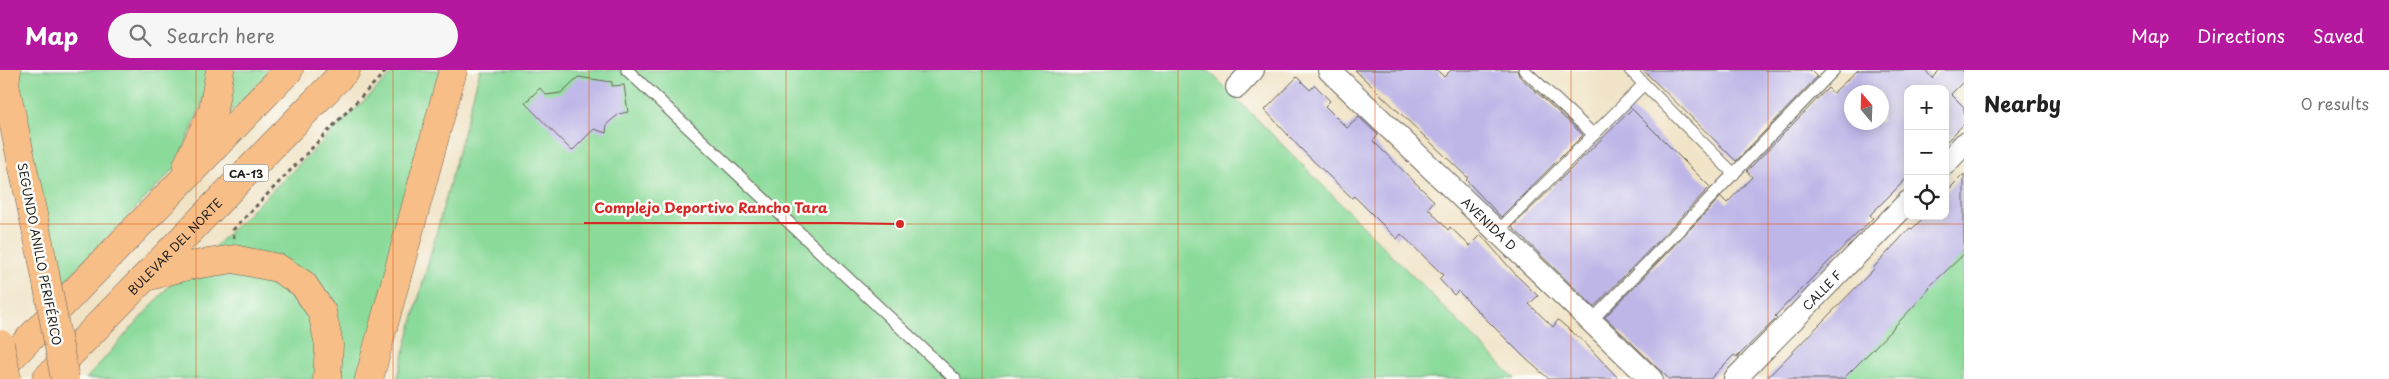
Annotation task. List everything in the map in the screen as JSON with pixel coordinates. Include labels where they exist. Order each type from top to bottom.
[{"type":"main road","points":[[179,183],[213,110],[220,70]]},
{"type":"main road","points":[[0,369],[289,70]]},
{"type":"main road","name":"BULEVAR DEL NORTE","points":[[46,379],[346,70]]},
{"type":"main road","points":[[369,379],[453,70]]},
{"type":"main road","name":"SEGUNDO ANILLO PERIFÉRICO","points":[[4,74],[65,379]]},
{"type":"main road","points":[[146,276],[187,266],[234,259],[278,268],[303,284],[322,312],[329,345],[327,379]]},
{"type":"main road","points":[[0,344],[6,379]]},
{"type":"street","points":[[1237,87],[1253,70]]},
{"type":"street","name":"AVENIDA D","points":[[1329,70],[1651,379]]},
{"type":"street","points":[[1949,160],[1964,144]]},
{"type":"street","name":"CALLE F","points":[[1735,379],[1904,206]]},
{"type":"lane","points":[[627,70],[955,379]]},
{"type":"lane","points":[[1524,70],[1594,135]]},
{"type":"lane","points":[[1630,70],[1734,174]]},
{"type":"lane","points":[[1591,321],[1734,174],[1829,72]]},
{"type":"lane","points":[[1497,232],[1644,84]]},
{"type":"path","points":[[234,259],[233,230],[387,70]]},
{"type":"green space","points":[[14,70],[211,70],[209,86],[177,166],[56,290]]},
{"type":"green space","points":[[229,70],[272,70],[210,133]]},
{"type":"green space","points":[[396,70],[443,70],[361,379],[337,379],[311,281],[206,255]]},
{"type":"green space","points":[[480,70],[1208,70],[1515,379],[397,379]]},
{"type":"green space","points":[[1964,249],[1964,379],[1838,379]]},
{"type":"green space","points":[[187,266],[275,277],[296,292],[312,316],[320,345],[317,379],[86,379]]},
{"type":"building","points":[[1355,70],[1437,70],[1444,77],[1451,70],[1517,70],[1519,76],[1583,135],[1501,217],[1466,180],[1468,178]]},
{"type":"building","points":[[1643,70],[1810,70],[1817,77],[1736,161]]},
{"type":"building","points":[[1858,70],[1925,70],[1932,78],[1940,70],[1964,70],[1964,81],[1951,94],[1964,107],[1964,124],[1949,139],[1949,85],[1904,85],[1904,181],[1870,215],[1873,218],[1794,296],[1775,316],[1777,318],[1737,357],[1734,355],[1710,379],[1669,379],[1605,317],[1721,197],[1727,203],[1752,177],[1747,171],[1828,88],[1833,93]]},
{"type":"building","points":[[578,77],[612,82],[612,86],[624,85],[628,112],[619,114],[607,124],[606,133],[594,129],[572,151],[525,103],[540,88],[546,95],[561,93]]},
{"type":"building","points":[[1297,77],[1310,90],[1315,85],[1330,101],[1325,106],[1347,128],[1359,117],[1378,135],[1373,141],[1434,201],[1428,208],[1448,230],[1450,227],[1470,246],[1481,235],[1517,276],[1538,296],[1529,304],[1553,327],[1558,320],[1585,343],[1619,379],[1549,379],[1526,359],[1458,291],[1454,295],[1439,279],[1443,275],[1401,234],[1397,239],[1354,196],[1352,198],[1301,149],[1265,110]]},
{"type":"building","points":[[1632,109],[1710,187],[1594,307],[1512,227]]},
{"type":"building","points":[[1964,174],[1964,254],[1929,287],[1873,349],[1843,379],[1766,379],[1875,268],[1910,228],[1912,229],[1921,220],[1949,220],[1949,189]]},
{"type":"place","name":"Complejo Deportivo Rancho Tara","points":[[900,224]]}]
